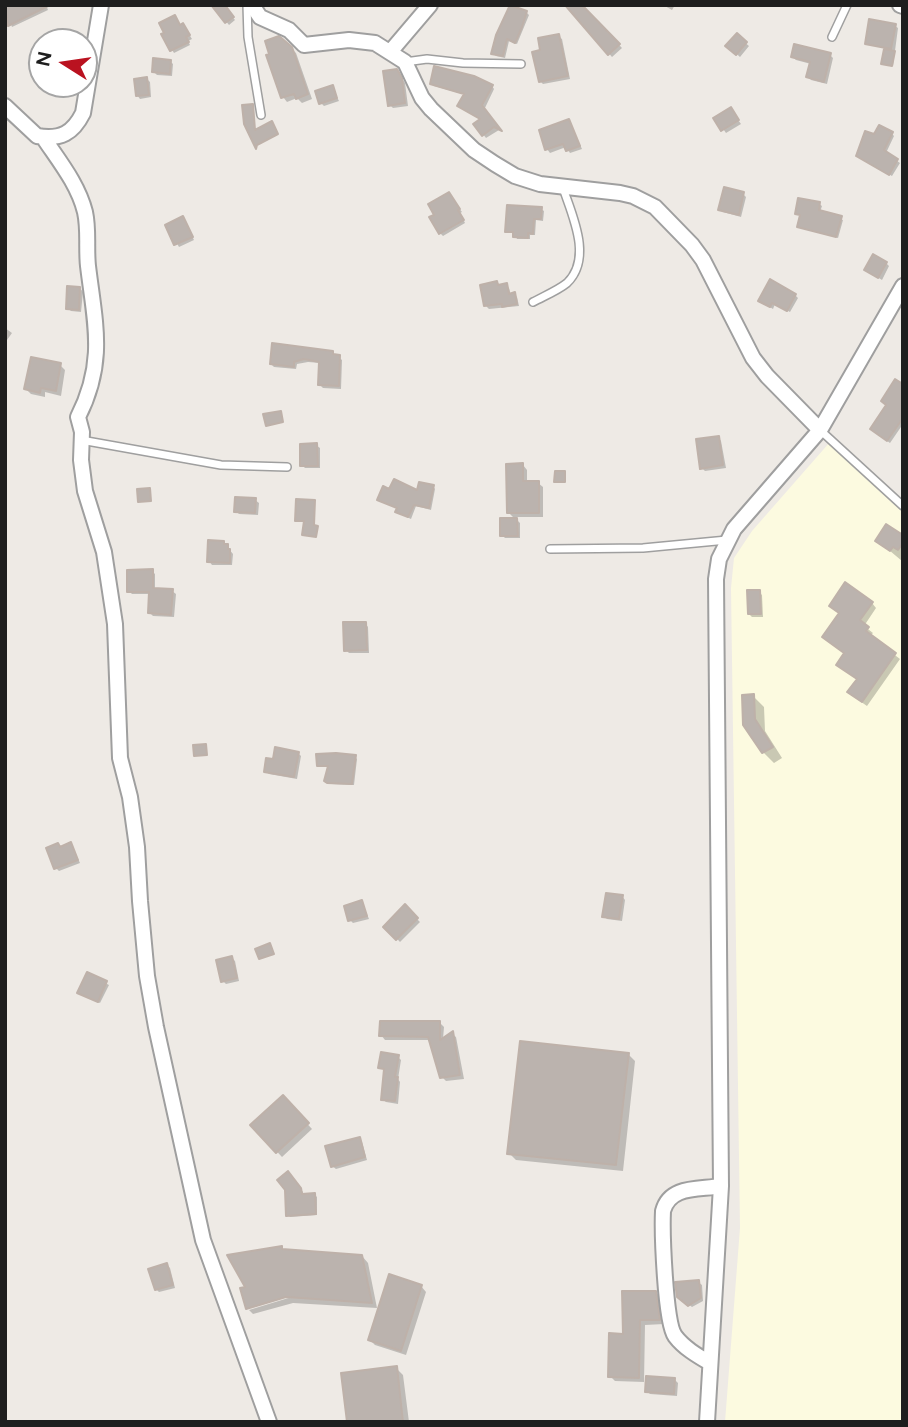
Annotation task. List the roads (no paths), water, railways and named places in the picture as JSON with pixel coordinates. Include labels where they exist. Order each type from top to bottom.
[{"type":"street","points":[[5,106],[34,135],[55,138],[75,128],[83,113],[101,5]]},
{"type":"street","points":[[249,5],[260,17],[289,30],[304,45],[349,40],[375,43],[390,52],[405,62],[422,98],[474,150],[515,176],[563,188],[620,193],[655,207],[703,260],[753,358],[820,430]]},
{"type":"street","points":[[390,52],[430,5]]},
{"type":"street","points":[[43,137],[71,179],[85,211],[87,225],[88,269],[96,319],[96,352],[92,385],[78,417],[82,432],[85,491],[104,552],[115,624],[120,758],[136,834],[147,975],[158,1039],[203,1240],[269,1422]]},
{"type":"street","points":[[707,1422],[721,1186],[716,579],[719,559],[727,540],[769,487],[820,430],[903,286]]},
{"type":"street","points":[[710,1363],[682,1343],[671,1328],[667,1311],[663,1210],[666,1202],[675,1193],[721,1186]]},
{"type":"lane","points":[[249,5],[248,37],[261,115]]},
{"type":"lane","points":[[832,37],[847,5]]},
{"type":"lane","points":[[405,62],[428,59],[463,63],[521,64]]},
{"type":"lane","points":[[533,302],[566,283],[577,263],[578,230],[563,188]]},
{"type":"lane","points":[[820,430],[903,506]]},
{"type":"lane","points":[[82,440],[221,465],[287,467]]},
{"type":"lane","points":[[550,549],[643,548],[727,540]]}]
